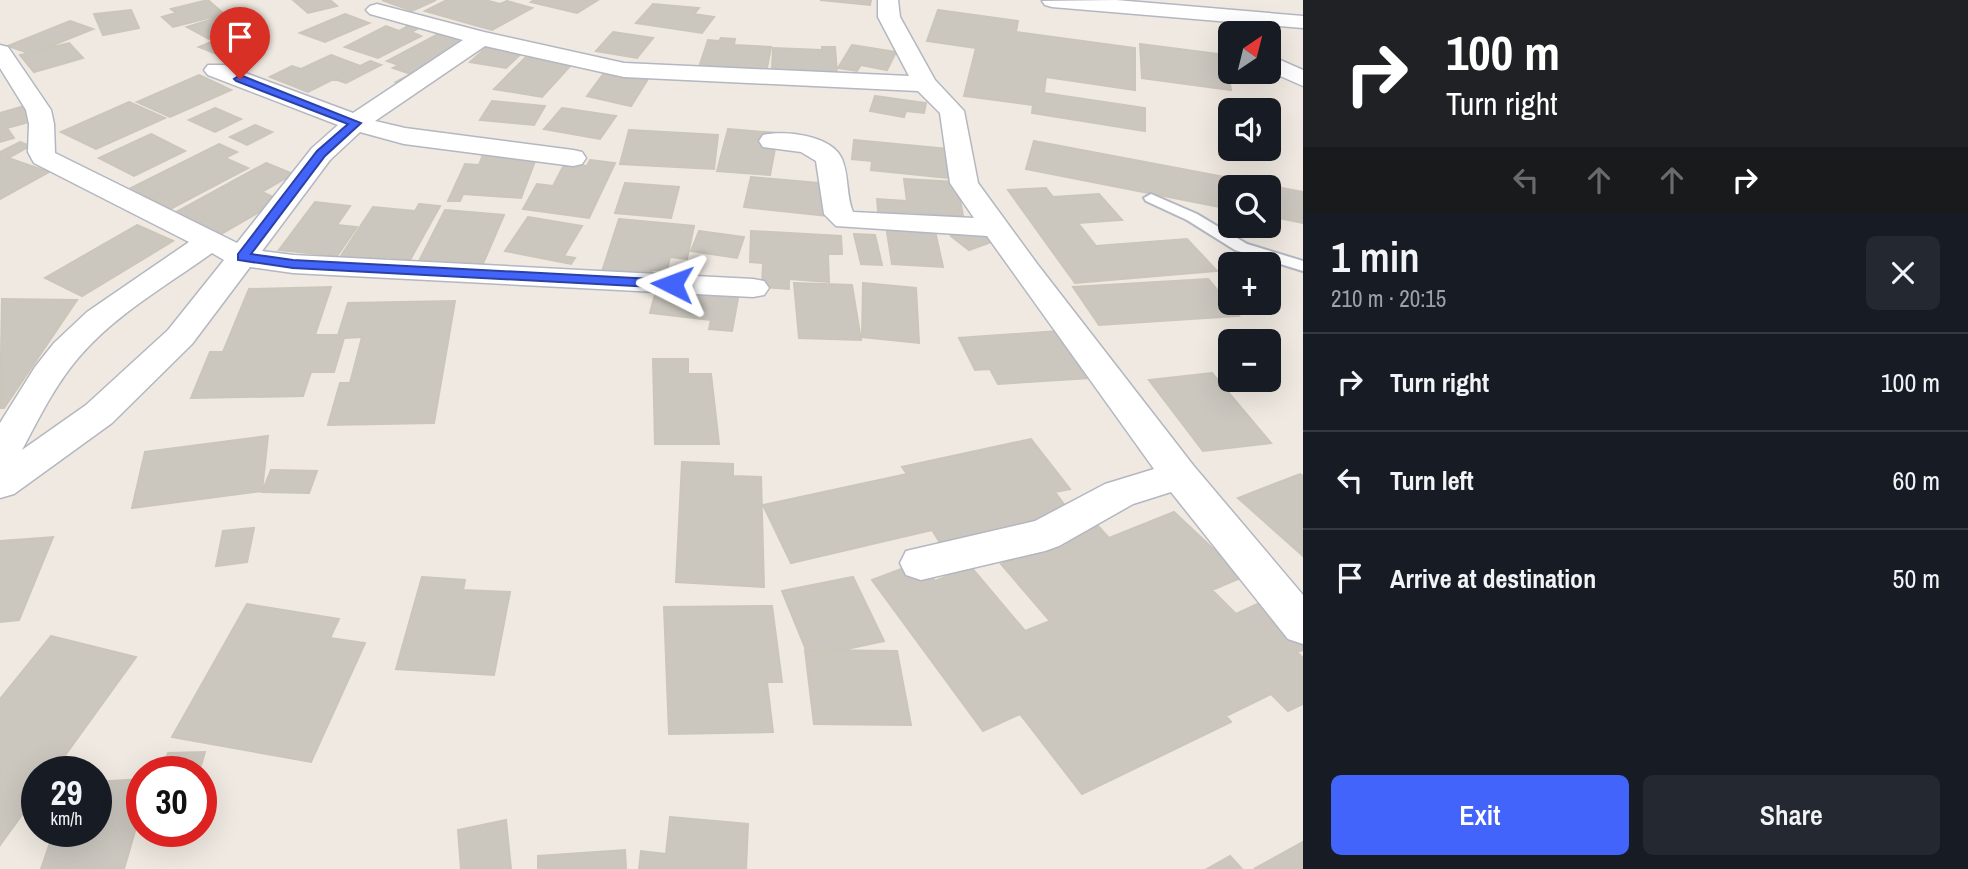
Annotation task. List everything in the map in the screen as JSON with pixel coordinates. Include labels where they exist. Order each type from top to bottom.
[{"type":"street","points":[[888,0],[889,17],[925,84],[952,111],[964,183],[1180,475],[1303,626]]},
{"type":"street","points":[[1052,1],[1303,22]]},
{"type":"street","points":[[377,9],[481,38],[625,71],[925,84]]},
{"type":"street","points":[[0,484],[35,462],[110,404],[180,337],[321,153],[355,123],[481,38]]},
{"type":"street","points":[[1282,48],[1303,79]]},
{"type":"street","points":[[0,52],[30,96],[41,118],[40,148],[43,157],[242,257],[293,264],[753,288]]},
{"type":"street","points":[[216,70],[355,123],[404,136],[573,158]]},
{"type":"street","points":[[772,141],[804,145],[825,153],[829,159],[838,214],[846,220],[996,228]]},
{"type":"street","points":[[0,455],[22,416],[66,352],[105,315],[211,241]]},
{"type":"street","points":[[921,563],[1045,535],[1119,494],[1180,475]]},
{"type":"lane","points":[[1151,198],[1192,217],[1241,247],[1303,266]]},
{"type":"building","points":[[208,0],[224,14],[173,27],[162,17],[176,13],[171,9]]},
{"type":"building","points":[[293,0],[330,0],[337,6],[308,13]]},
{"type":"building","points":[[382,0],[436,0],[412,11]]},
{"type":"building","points":[[447,0],[485,0],[500,4],[507,1],[532,8],[492,30],[425,11]]},
{"type":"building","points":[[598,0],[577,13],[531,2]]},
{"type":"building","points":[[820,0],[871,0],[870,5]]},
{"type":"building","points":[[653,4],[699,8],[694,14],[714,17],[702,33],[636,23]]},
{"type":"building","points":[[131,10],[139,28],[103,35],[94,14]]},
{"type":"building","points":[[938,10],[1018,21],[1016,32],[1135,48],[1135,90],[1046,77],[1044,93],[1145,108],[1145,131],[1032,113],[1033,105],[964,96],[976,48],[927,41]]},
{"type":"building","points":[[345,14],[369,23],[325,42],[300,33]]},
{"type":"building","points":[[222,16],[244,27],[209,39],[187,27]]},
{"type":"building","points":[[70,21],[93,29],[31,54],[8,46]]},
{"type":"building","points":[[413,23],[423,26],[411,32],[421,36],[378,58],[345,47],[386,26],[399,31]]},
{"type":"building","points":[[243,29],[267,39],[224,57],[199,47]]},
{"type":"building","points":[[442,32],[477,42],[402,84],[396,82],[411,74],[393,68],[399,65],[387,61]]},
{"type":"building","points":[[613,32],[653,38],[637,58],[596,51]]},
{"type":"building","points":[[721,38],[735,39],[734,45],[771,47],[766,73],[699,67],[708,40],[719,41]]},
{"type":"building","points":[[69,43],[83,58],[34,72],[20,55]]},
{"type":"building","points":[[1140,44],[1218,54],[1218,84],[1230,84],[1231,90],[1142,78]]},
{"type":"building","points":[[489,45],[524,51],[506,68],[470,62]]},
{"type":"building","points":[[852,45],[896,52],[887,70],[861,65],[857,71],[838,68]]},
{"type":"building","points":[[822,47],[835,47],[837,73],[772,70],[773,48],[822,50]]},
{"type":"building","points":[[331,55],[360,66],[308,92],[270,77],[292,66],[301,69]]},
{"type":"building","points":[[526,57],[572,64],[542,97],[494,89]]},
{"type":"building","points":[[370,61],[381,65],[346,83],[334,79]]},
{"type":"building","points":[[604,73],[648,79],[631,106],[587,96]]},
{"type":"building","points":[[199,75],[231,90],[170,117],[137,102]]},
{"type":"building","points":[[875,96],[926,103],[924,113],[906,111],[904,117],[870,111]]},
{"type":"building","points":[[492,101],[545,106],[534,125],[480,120]]},
{"type":"building","points":[[129,102],[165,118],[96,149],[61,132]]},
{"type":"building","points":[[28,105],[40,119],[7,128],[14,138],[0,142],[0,113]]},
{"type":"building","points":[[215,108],[241,119],[215,132],[189,120]]},
{"type":"building","points":[[562,108],[616,116],[600,139],[544,129]]},
{"type":"building","points":[[255,125],[272,132],[247,145],[230,137]]},
{"type":"building","points":[[728,129],[778,133],[770,175],[717,171]]},
{"type":"building","points":[[629,130],[718,135],[714,169],[620,164]]},
{"type":"building","points":[[151,134],[185,151],[134,176],[99,158]]},
{"type":"building","points":[[854,140],[948,149],[948,178],[871,170],[872,161],[852,159]]},
{"type":"building","points":[[1034,141],[1218,176],[1218,207],[1026,169]]},
{"type":"building","points":[[20,142],[30,146],[8,158],[49,172],[0,199],[0,152]]},
{"type":"building","points":[[219,144],[237,152],[225,158],[248,168],[165,212],[153,206],[160,203],[131,188]]},
{"type":"building","points":[[484,152],[537,156],[521,198],[463,194],[460,201],[448,201],[465,164],[479,165]]},
{"type":"building","points":[[590,160],[615,163],[589,218],[523,209],[537,184],[553,186],[565,163],[587,166]]},
{"type":"building","points":[[266,163],[293,174],[262,192],[280,200],[214,238],[169,216]]},
{"type":"building","points":[[751,177],[830,184],[827,216],[744,207]]},
{"type":"building","points":[[904,179],[957,182],[963,216],[903,212],[904,223],[879,222],[877,199],[907,201]]},
{"type":"building","points":[[625,183],[679,187],[671,218],[615,213]]},
{"type":"building","points":[[1046,188],[1053,197],[1099,194],[1122,220],[1078,223],[1096,246],[1187,239],[1217,271],[1075,283],[1008,190]]},
{"type":"building","points":[[1281,188],[1303,192],[1303,223],[1281,218]]},
{"type":"building","points":[[315,202],[350,206],[337,225],[357,227],[337,256],[279,250]]},
{"type":"building","points":[[419,204],[440,206],[410,260],[385,257],[375,273],[333,268],[373,207],[415,211]]},
{"type":"building","points":[[445,210],[504,215],[482,266],[419,261]]},
{"type":"building","points":[[528,217],[582,226],[564,256],[575,258],[571,264],[505,251]]},
{"type":"building","points":[[619,219],[694,226],[687,259],[670,257],[667,271],[652,270],[648,286],[599,281]]},
{"type":"building","points":[[933,222],[943,267],[892,264],[886,226]]},
{"type":"building","points":[[137,225],[173,241],[82,296],[45,278]]},
{"type":"building","points":[[975,228],[994,241],[969,250],[951,236]]},
{"type":"building","points":[[699,231],[744,237],[737,258],[691,251]]},
{"type":"building","points":[[751,231],[841,236],[842,254],[828,254],[829,282],[789,279],[789,289],[762,287],[763,263],[750,262]]},
{"type":"building","points":[[854,234],[875,235],[882,265],[861,264]]},
{"type":"building","points":[[661,273],[741,282],[732,331],[709,329],[711,320],[650,313]]},
{"type":"building","points":[[1208,279],[1218,291],[1218,315],[1239,316],[1099,325],[1073,287]]},
{"type":"building","points":[[794,283],[852,285],[861,340],[799,338]]},
{"type":"building","points":[[863,283],[916,288],[919,343],[862,337]]},
{"type":"building","points":[[331,287],[315,335],[338,335],[348,303],[455,301],[434,423],[328,425],[340,383],[350,383],[362,337],[344,338],[334,372],[311,372],[303,396],[191,398],[210,352],[223,352],[249,289]]},
{"type":"building","points":[[2,299],[77,300],[4,408],[0,408]]},
{"type":"building","points":[[1059,331],[1089,378],[998,384],[990,369],[975,370],[959,338]]},
{"type":"building","points":[[653,359],[688,359],[688,374],[711,374],[719,444],[655,444]]},
{"type":"building","points":[[1212,373],[1218,380],[1218,392],[1228,392],[1271,443],[1203,451],[1149,380]]},
{"type":"building","points":[[268,436],[262,491],[132,508],[145,452]]},
{"type":"building","points":[[1031,439],[1070,489],[1055,492],[1071,514],[941,544],[932,530],[791,563],[763,505],[907,474],[902,467]]},
{"type":"building","points":[[682,462],[733,464],[733,476],[761,477],[764,587],[676,582]]},
{"type":"building","points":[[271,470],[317,471],[309,493],[262,492]]},
{"type":"building","points":[[1300,474],[1303,476],[1303,556],[1238,498]]},
{"type":"building","points":[[1174,512],[1243,577],[1212,590],[1236,614],[1268,599],[1303,632],[1303,650],[1297,652],[1303,658],[1303,704],[1288,711],[1271,694],[1226,716],[1231,722],[1082,794],[1020,714],[983,731],[872,580],[920,562],[935,581],[971,567],[1025,631],[1050,621],[1001,564],[1098,526],[1109,538]]},
{"type":"building","points":[[254,528],[247,562],[216,566],[223,531]]},
{"type":"building","points":[[53,537],[19,620],[0,622],[0,541]]},
{"type":"building","points":[[422,577],[465,580],[463,590],[510,592],[494,675],[396,669]]},
{"type":"building","points":[[853,577],[884,641],[809,657],[782,591]]},
{"type":"building","points":[[247,604],[339,619],[330,638],[365,643],[311,762],[172,737]]},
{"type":"building","points":[[772,606],[782,682],[767,682],[773,732],[669,734],[664,607]]},
{"type":"building","points":[[51,636],[136,657],[65,756],[21,756],[21,816],[0,845],[0,699]]},
{"type":"building","points":[[805,650],[897,651],[911,725],[814,724]]},
{"type":"building","points":[[205,752],[204,756],[167,756],[168,753]]},
{"type":"building","points":[[126,780],[126,847],[130,847],[124,869],[41,869],[49,847],[112,847],[112,781]]},
{"type":"building","points":[[670,817],[748,824],[746,869],[639,869],[641,851],[666,854]]},
{"type":"building","points":[[506,820],[511,869],[461,869],[458,830]]},
{"type":"building","points":[[1303,842],[1303,869],[1254,869]]},
{"type":"building","points":[[625,850],[626,869],[538,869],[538,856]]},
{"type":"building","points":[[1230,856],[1242,869],[1207,869]]},
{"type":"route","points":[[240,79],[355,123],[321,153],[242,257],[293,264],[672,284]]}]
